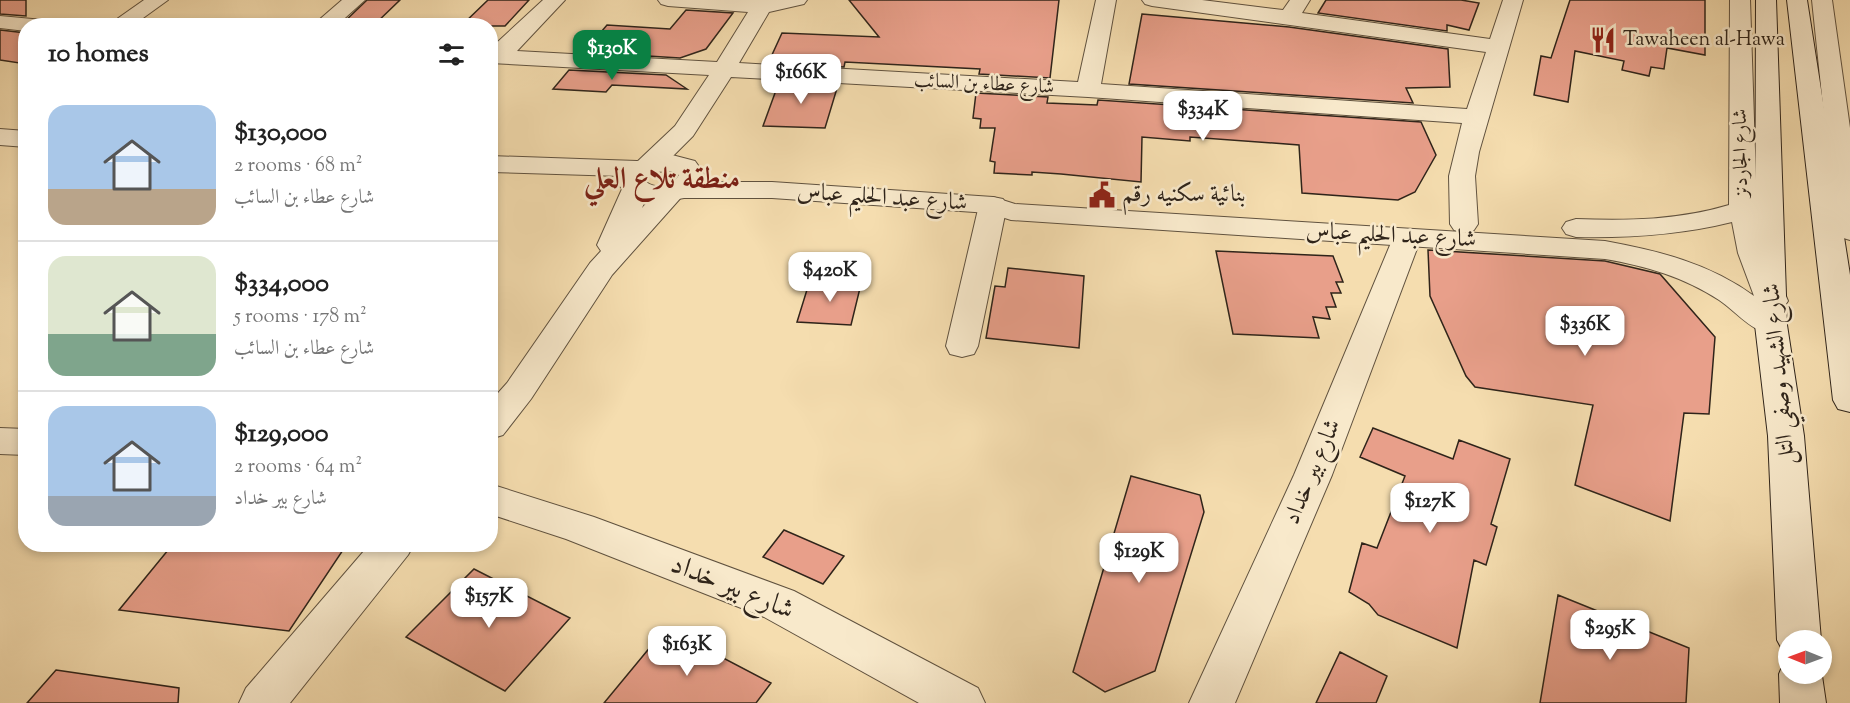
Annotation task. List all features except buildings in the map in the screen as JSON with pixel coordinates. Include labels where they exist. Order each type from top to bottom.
[{"type":"street","points":[[130,18],[158,0]]},
{"type":"street","points":[[332,18],[356,0]]},
{"type":"street","points":[[498,52],[555,0]]},
{"type":"street","points":[[668,0],[765,4],[797,0]]},
{"type":"street","points":[[1088,90],[1106,0]]},
{"type":"street","points":[[1152,0],[1498,47]]},
{"type":"street","points":[[1288,17],[1301,0]]},
{"type":"street","points":[[1464,224],[1462,176],[1466,152],[1513,0]]},
{"type":"street","name":"شارع الجاردنز","points":[[1740,0],[1743,210],[1753,253],[1772,313]]},
{"type":"street","name":"شارع الشهيد وصفي التل","points":[[1766,0],[1772,313],[1786,436],[1798,630]]},
{"type":"street","points":[[1797,0],[1847,339],[1850,400]]},
{"type":"street","points":[[1822,0],[1850,231]]},
{"type":"street","points":[[601,269],[639,177],[684,131],[765,4]]},
{"type":"street","points":[[0,22],[18,24]]},
{"type":"street","name":"شارع عطاء بن السائب","points":[[498,56],[1088,90],[1476,117]]},
{"type":"street","points":[[498,416],[519,391],[601,269],[680,179],[684,131]]},
{"type":"street","points":[[0,137],[18,138]]},
{"type":"street","points":[[498,165],[639,177]]},
{"type":"street","points":[[498,177],[639,177]]},
{"type":"street","name":"شارع عبد الحليم عباس","points":[[639,177],[651,194],[680,179],[772,190],[993,205],[1011,212],[1581,247],[1653,259],[1702,276],[1742,300],[1772,313]]},
{"type":"street","name":"شارع عبد الحليم عباس","points":[[993,205],[1010,200],[1059,201],[1464,224],[1616,230],[1703,222],[1743,210]]},
{"type":"street","points":[[962,346],[993,205]]},
{"type":"street","name":"شارع بير خداد","points":[[1212,703],[1313,475],[1407,238]]},
{"type":"street","points":[[0,441],[18,442]]},
{"type":"street","name":"شارع بير خداد","points":[[498,502],[580,528],[779,604],[962,703]]},
{"type":"street","points":[[262,703],[387,552]]},
{"type":"street","points":[[1802,684],[1803,703]]},
{"type":"place","name":"Tawaheen al-Hawa","points":[[1603,40]]},
{"type":"place","name":"بنائية سكنيه رقم","points":[[1102,195]]},
{"type":"district","name":"منطقة تلاع العلي","points":[[662,180]]}]
